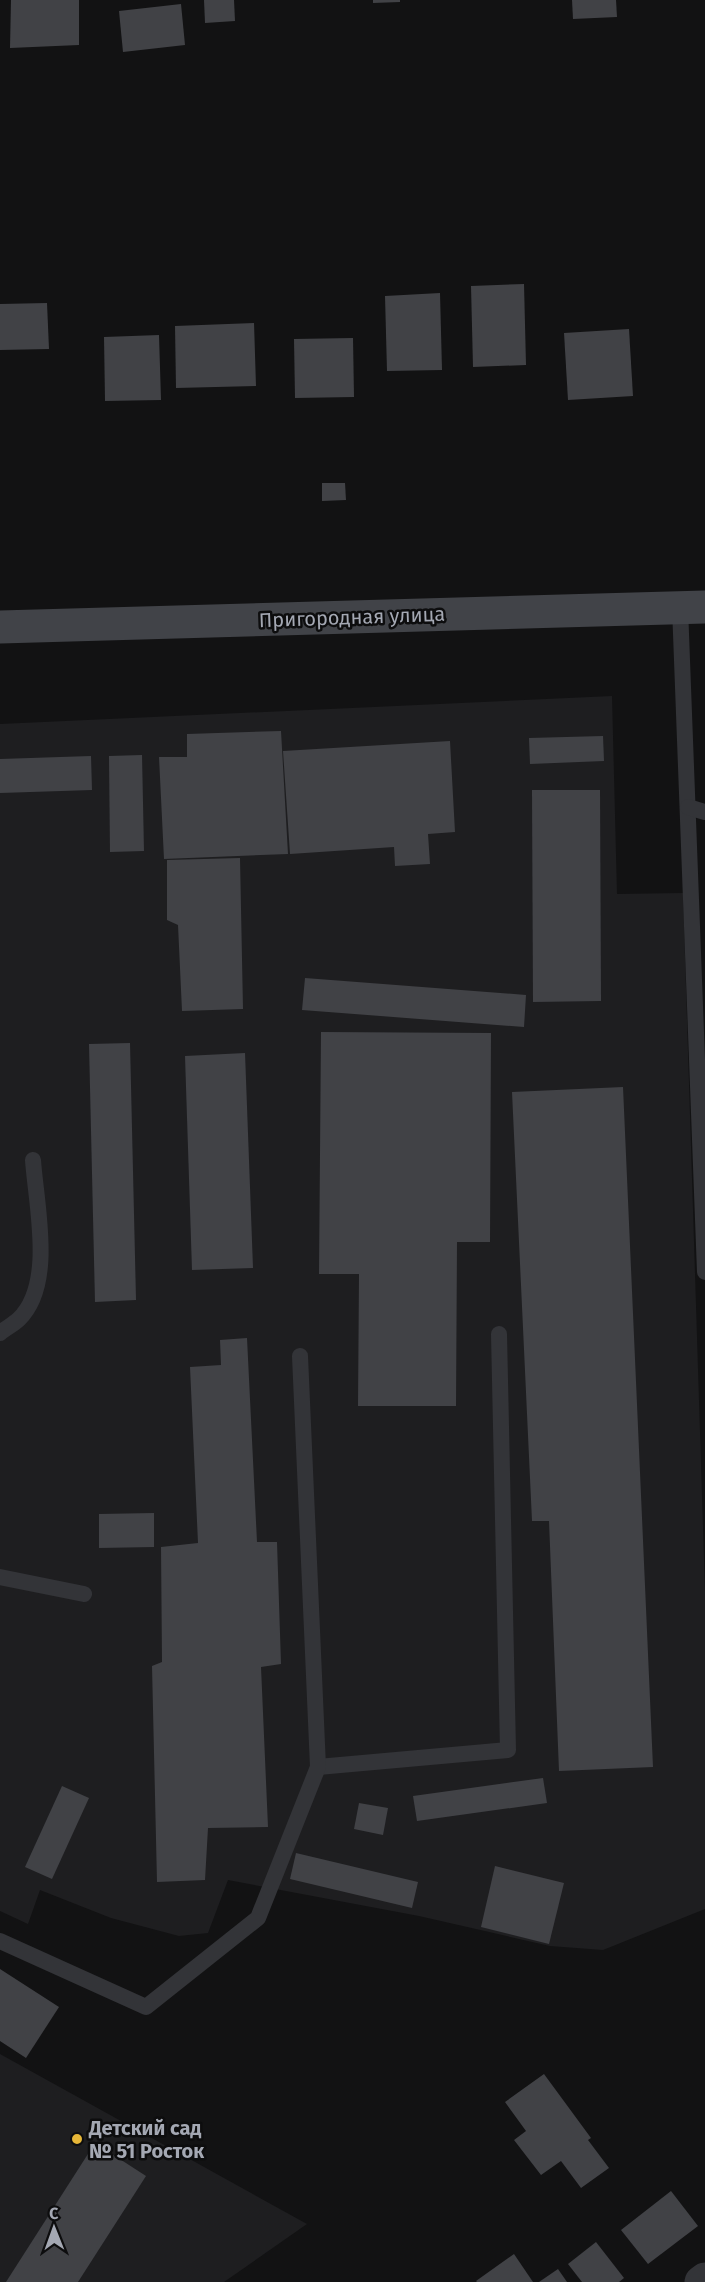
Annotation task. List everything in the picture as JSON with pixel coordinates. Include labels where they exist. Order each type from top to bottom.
[{"type":"street","name":"Пригородная улица","points":[[0,627],[693,607]]},
{"type":"street","points":[[701,2282],[705,2279]]},
{"type":"lane","points":[[693,607],[688,807],[705,1272]]},
{"type":"lane","points":[[688,807],[705,812]]},
{"type":"lane","points":[[0,1333],[20,1319],[32,1300],[42,1269],[33,1160]]},
{"type":"lane","points":[[318,1767],[508,1750],[500,1334]]},
{"type":"lane","points":[[0,1941],[146,2007],[258,1918],[318,1767],[300,1356]]},
{"type":"lane","points":[[0,1576],[84,1594]]},
{"type":"shaded area","points":[[612,696],[617,894],[683,893],[705,1591],[705,1909],[603,1950],[550,1946],[419,1916],[228,1880],[208,1933],[179,1936],[111,1918],[40,1890],[28,1924],[0,1911],[0,724]]},
{"type":"shaded area","name":"Детский сад № 51 Росток","points":[[0,2054],[307,2224],[224,2282],[0,2282]]},
{"type":"building","points":[[11,0],[79,0],[79,45],[10,48]]},
{"type":"building","points":[[204,0],[234,0],[235,21],[205,23]]},
{"type":"building","points":[[373,0],[400,0],[400,2],[373,3]]},
{"type":"building","points":[[572,0],[616,0],[617,17],[573,19]]},
{"type":"building","points":[[181,4],[185,45],[123,52],[119,11]]},
{"type":"building","points":[[524,284],[526,365],[473,367],[471,286]]},
{"type":"building","points":[[440,293],[442,370],[387,371],[385,296]]},
{"type":"building","points":[[47,303],[49,349],[0,350],[0,304]]},
{"type":"building","points":[[254,323],[256,386],[176,388],[175,326]]},
{"type":"building","points":[[629,329],[633,396],[568,400],[564,333]]},
{"type":"building","points":[[159,335],[161,400],[105,401],[104,337]]},
{"type":"building","points":[[353,338],[354,397],[295,398],[294,339]]},
{"type":"building","points":[[322,483],[345,483],[346,500],[322,501]]},
{"type":"building","points":[[281,731],[288,854],[164,859],[159,757],[187,757],[187,734]]},
{"type":"building","points":[[603,736],[604,761],[530,764],[529,738]]},
{"type":"building","points":[[450,741],[455,832],[428,834],[430,864],[395,866],[394,847],[290,854],[283,751]]},
{"type":"building","points":[[142,755],[144,851],[110,852],[109,756]]},
{"type":"building","points":[[91,756],[92,790],[0,793],[0,759]]},
{"type":"building","points":[[532,790],[600,790],[601,1001],[533,1002]]},
{"type":"building","points":[[240,858],[243,1009],[182,1011],[178,925],[167,920],[167,860]]},
{"type":"building","points":[[305,978],[526,995],[524,1027],[302,1010]]},
{"type":"building","points":[[321,1032],[491,1033],[490,1242],[457,1242],[456,1406],[358,1406],[359,1274],[319,1274]]},
{"type":"building","points":[[130,1043],[136,1300],[95,1302],[89,1044]]},
{"type":"building","points":[[245,1053],[253,1268],[192,1270],[185,1056]]},
{"type":"building","points":[[623,1087],[653,1767],[559,1771],[549,1521],[532,1521],[512,1092]]},
{"type":"building","points":[[247,1338],[257,1542],[277,1542],[281,1664],[261,1667],[268,1827],[208,1828],[205,1880],[157,1882],[152,1666],[162,1662],[161,1547],[198,1543],[190,1367],[221,1365],[220,1340]]},
{"type":"building","points":[[154,1513],[154,1547],[99,1548],[99,1514]]},
{"type":"building","points":[[543,1778],[547,1803],[417,1821],[413,1796]]},
{"type":"building","points":[[62,1786],[89,1798],[52,1879],[25,1867]]},
{"type":"building","points":[[359,1803],[388,1808],[383,1835],[354,1829]]},
{"type":"building","points":[[296,1853],[418,1882],[412,1908],[290,1879]]},
{"type":"building","points":[[495,1866],[564,1883],[549,1944],[481,1927]]},
{"type":"building","points":[[0,1969],[59,2007],[26,2058],[0,2041]]},
{"type":"building","points":[[544,2074],[591,2138],[588,2140],[609,2168],[581,2188],[561,2161],[541,2175],[514,2140],[526,2131],[505,2102]]},
{"type":"building","points":[[95,2143],[146,2176],[78,2282],[6,2282]]},
{"type":"building","points":[[671,2191],[698,2226],[648,2264],[621,2230]]},
{"type":"building","points":[[596,2242],[624,2278],[619,2282],[582,2282],[568,2264]]},
{"type":"building","points":[[514,2254],[533,2282],[476,2281]]},
{"type":"building","points":[[558,2269],[567,2282],[539,2282]]},
{"type":"place","name":"Детский сад № 51 Росток","points":[[77,2139]]}]
